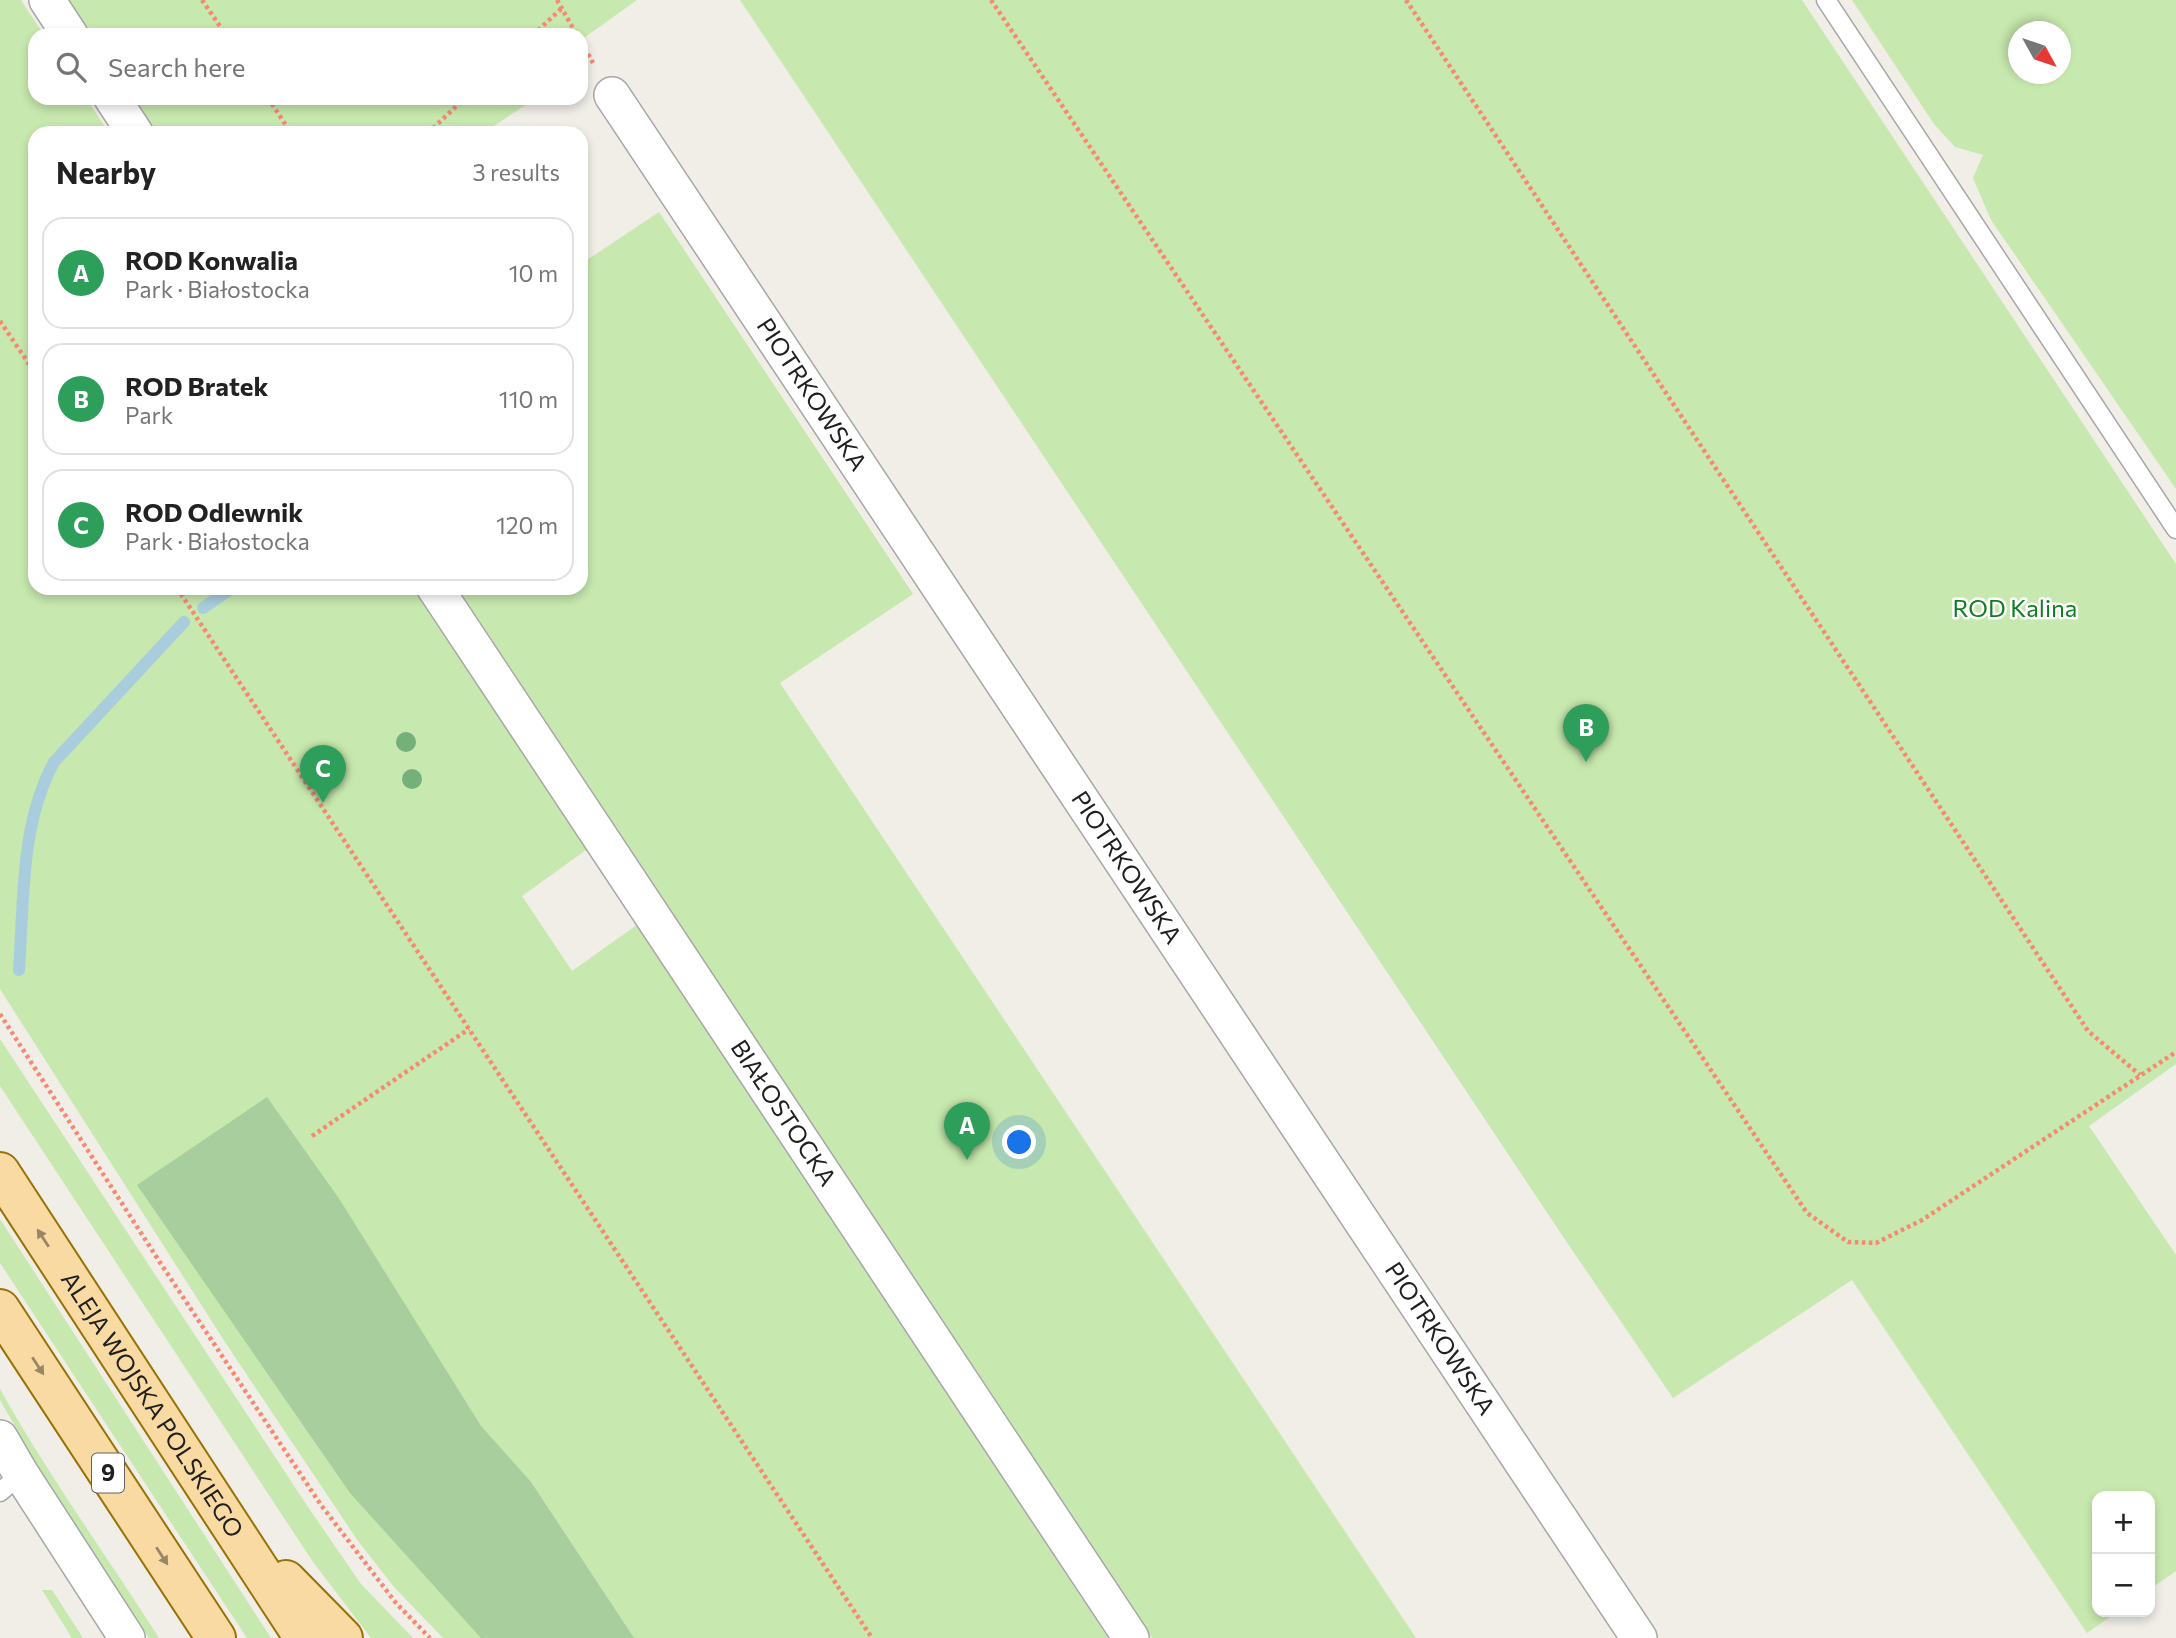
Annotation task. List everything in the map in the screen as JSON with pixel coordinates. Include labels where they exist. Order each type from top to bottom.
[{"type":"main road","name":"ALEJA WOJSKA POLSKIEGO","points":[[0,1172],[304,1638]]},
{"type":"main road","name":"9","points":[[0,1309],[216,1638]]},
{"type":"main road","points":[[215,1500],[296,1591],[343,1638]]},
{"type":"street","points":[[47,0],[65,28]]},
{"type":"street","name":"PIOTRKOWSKA","points":[[612,94],[1639,1638]]},
{"type":"street","points":[[117,105],[130,126]]},
{"type":"street","name":"BIAŁOSTOCKA","points":[[440,595],[1131,1638]]},
{"type":"street","points":[[0,1438],[10,1483],[127,1638]]},
{"type":"lane","points":[[1826,0],[2176,529]]},
{"type":"path","points":[[202,0],[221,28]]},
{"type":"path","points":[[557,0],[573,28]]},
{"type":"path","points":[[991,0],[1807,1213],[1847,1242],[1876,1243],[1922,1220],[2176,1052]]},
{"type":"path","points":[[1406,0],[2088,1031],[2140,1075]]},
{"type":"path","points":[[541,28],[562,8]]},
{"type":"path","points":[[273,105],[286,126]]},
{"type":"path","points":[[435,126],[458,105]]},
{"type":"path","points":[[0,321],[28,363]]},
{"type":"path","points":[[182,595],[872,1638]]},
{"type":"path","points":[[0,1014],[160,1264],[321,1505],[396,1603],[430,1638]]},
{"type":"path","points":[[312,1136],[469,1029]]},
{"type":"green space","points":[[0,0],[21,0],[39,28],[28,28],[28,105],[91,105],[104,126],[28,126],[28,595],[423,595],[593,845],[522,896],[572,971],[641,922],[807,1181],[1108,1638],[443,1638],[395,1588],[358,1541],[225,1342],[0,989]]},
{"type":"green space","points":[[68,0],[637,0],[588,35],[588,28],[86,28]]},
{"type":"green space","name":"ROD Kalina","points":[[740,0],[1802,0],[2176,564],[2176,1064],[2089,1126],[2176,1255],[2176,1571],[2155,1586],[2155,1491],[2092,1491],[2092,1617],[2110,1617],[2087,1633],[1852,1280],[1673,1398]]},
{"type":"green space","points":[[1852,0],[2176,0],[2176,489],[1991,220],[1973,178],[1983,155],[1955,147],[1934,124]]},
{"type":"green space","points":[[138,105],[525,105],[494,126],[151,126]]},
{"type":"green space","points":[[659,212],[913,594],[780,683],[1416,1638],[1152,1638],[463,595],[588,595],[588,259]]},
{"type":"green space","points":[[0,1039],[361,1584],[413,1638],[371,1638],[313,1562],[0,1086]]},
{"type":"green space","points":[[267,1097],[340,1200],[481,1426],[531,1482],[634,1638],[481,1638],[350,1493],[137,1185]]},
{"type":"green space","points":[[0,1219],[271,1638],[247,1638],[0,1263]]},
{"type":"green space","points":[[0,1389],[57,1484],[159,1638],[149,1638],[41,1472],[0,1400]]},
{"type":"green space","points":[[42,1590],[52,1590],[83,1638],[72,1638]]},
{"type":"waterway","points":[[203,608],[222,595]]},
{"type":"waterway","points":[[19,970],[29,837],[43,786],[54,762],[184,622]]},
{"type":"place","name":"ROD Bratek","points":[[1586,762]]},
{"type":"place","name":"ROD Odlewnik","points":[[323,803]]},
{"type":"place","name":"ROD Konwalia","points":[[967,1160]]}]
